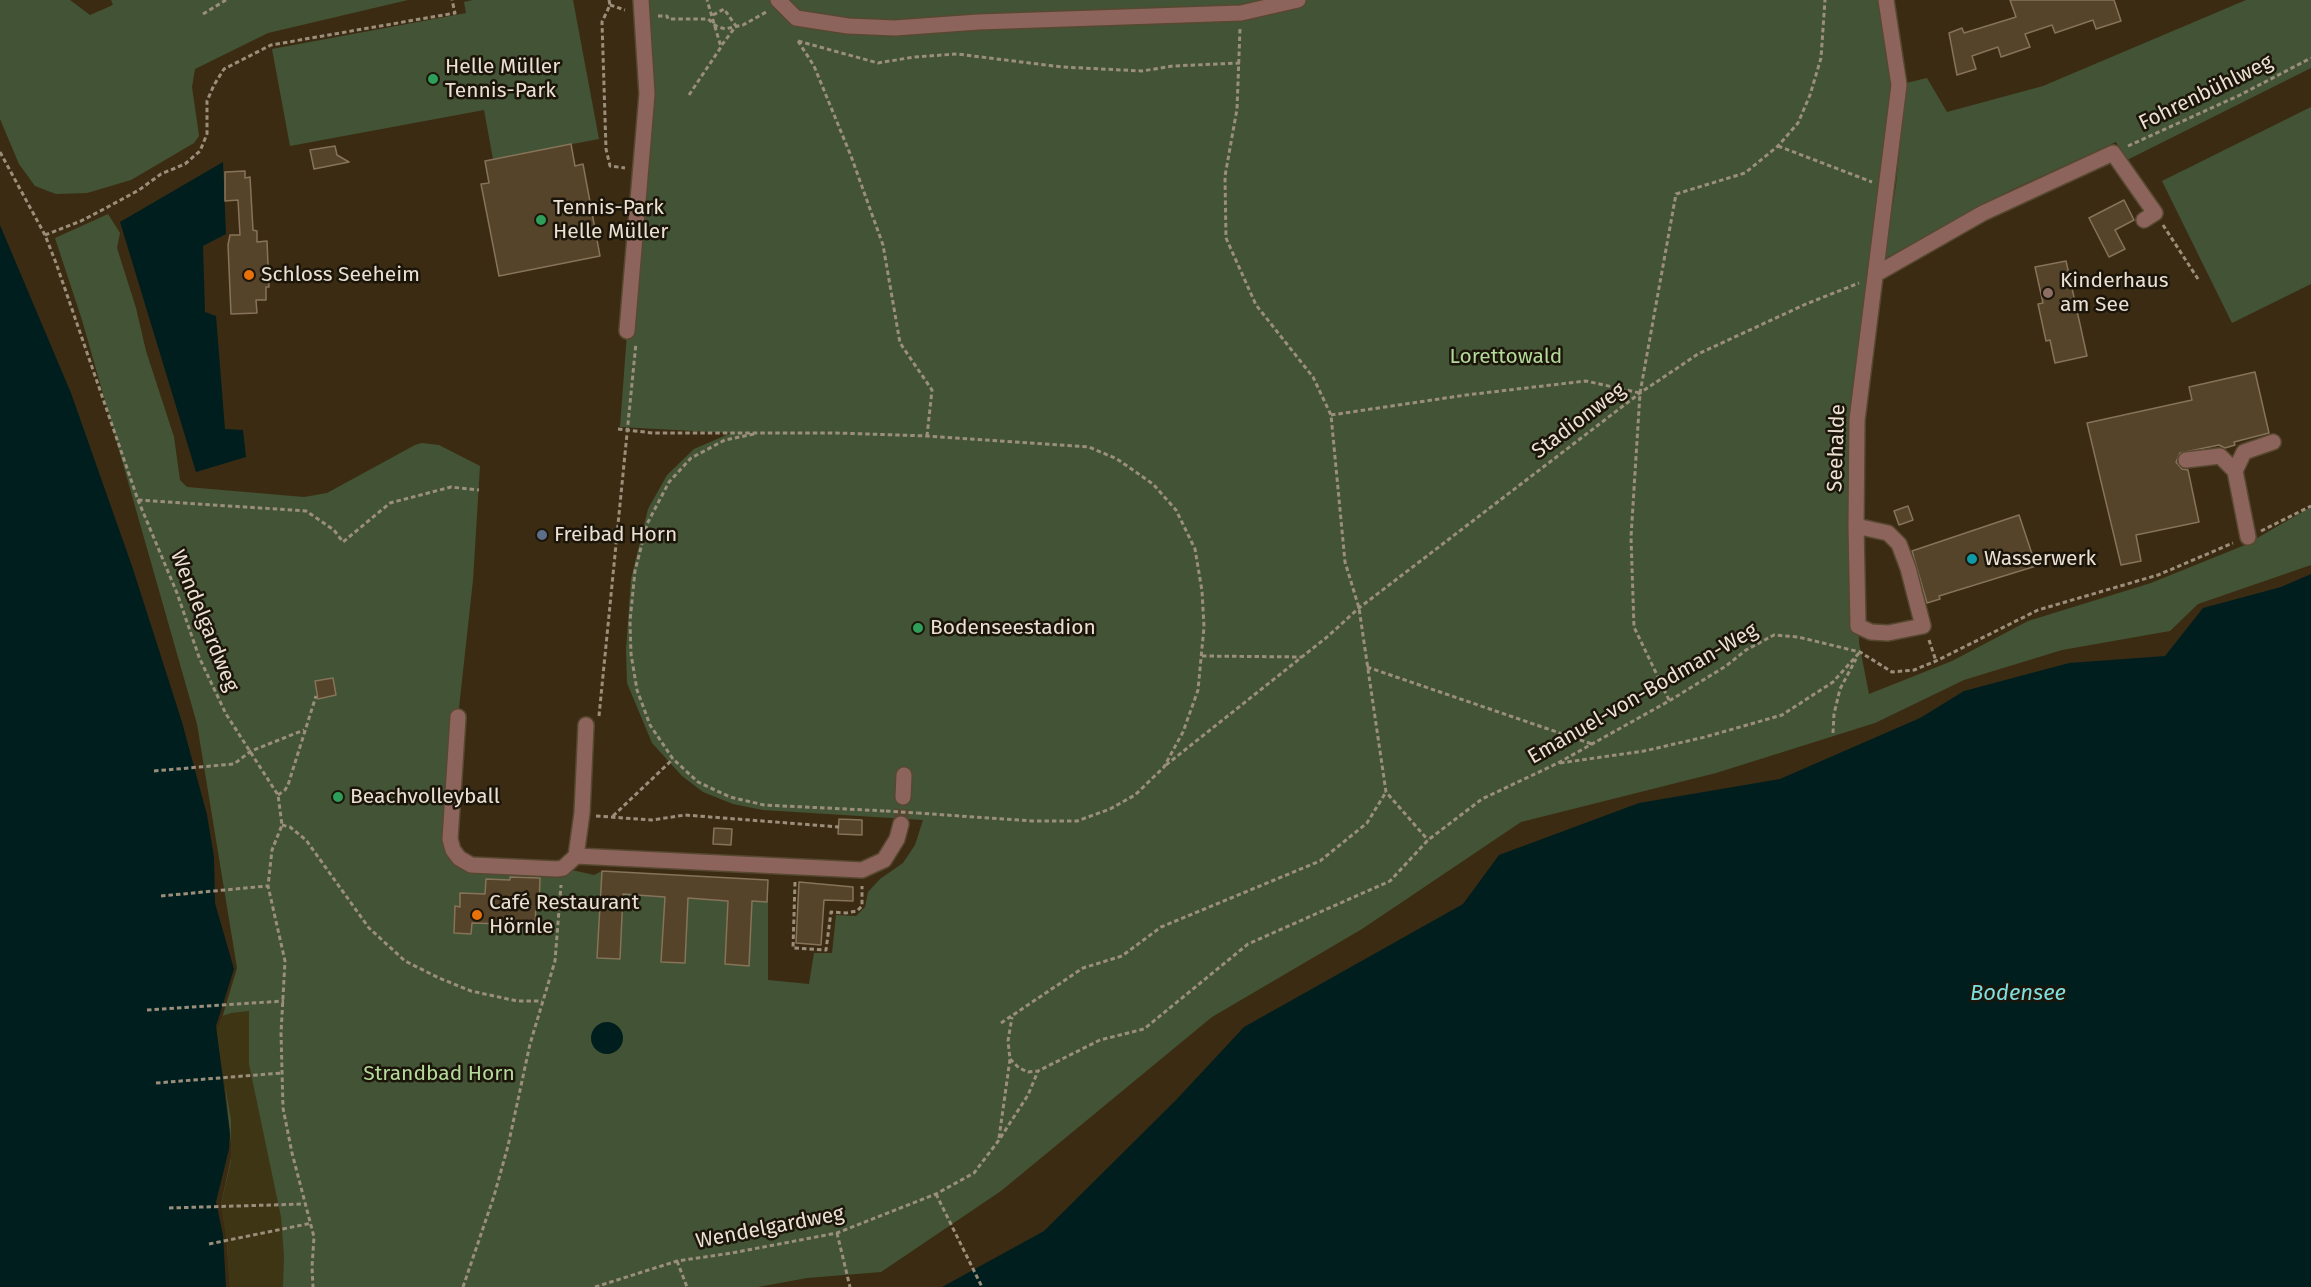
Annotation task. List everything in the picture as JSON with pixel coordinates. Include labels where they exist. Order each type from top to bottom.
[{"type":"street","points":[[779,2],[796,18],[848,26],[895,28],[978,22],[1241,13],[1298,0]]},
{"type":"street","name":"Seehalde","points":[[1886,0],[1899,85],[1857,420],[1858,626],[1871,632],[1888,633],[1923,626]]},
{"type":"street","points":[[632,332],[647,94],[648,4]]},
{"type":"street","points":[[1876,274],[1983,213],[2113,153],[2149,217]]},
{"type":"street","points":[[2235,471],[2244,452],[2273,441]]},
{"type":"street","points":[[2186,460],[2220,456],[2235,471],[2248,537]]},
{"type":"street","points":[[1856,526],[1888,533],[1899,544],[1908,568],[1923,626]]},
{"type":"street","points":[[458,717],[450,839],[453,850],[459,858],[471,865],[563,868],[576,856],[592,724]]},
{"type":"street","points":[[903,797],[904,775]]},
{"type":"street","points":[[576,856],[862,870],[884,860],[897,839],[901,824]]},
{"type":"path","points":[[203,14],[226,0]]},
{"type":"path","points":[[45,235],[81,222],[113,205],[161,174],[185,164],[200,151],[207,134],[207,101],[224,69],[271,45],[455,13],[452,0]]},
{"type":"path","points":[[609,0],[610,5],[602,22],[606,149],[610,166],[620,166]]},
{"type":"path","points":[[707,0],[717,26],[721,47]]},
{"type":"path","points":[[1669,700],[1634,627],[1631,537],[1640,393],[1676,194],[1745,172],[1778,146],[1798,123],[1810,95],[1821,58],[1825,0]]},
{"type":"path","points":[[648,4],[655,16],[667,16],[668,19],[708,19],[725,29],[743,25],[779,2]]},
{"type":"path","points":[[713,15],[724,9],[736,26]]},
{"type":"path","points":[[1241,13],[1237,108],[1225,176],[1226,238],[1256,305],[1313,377],[1330,415],[1345,562],[1359,608],[1386,792],[1428,840]]},
{"type":"path","points":[[688,95],[736,26]]},
{"type":"path","points":[[927,436],[932,390],[900,343],[883,245],[851,156],[814,66],[798,41],[878,63],[914,57],[957,54],[1062,67],[1142,71],[1173,66],[1240,63]]},
{"type":"path","name":"Fohrenbühlweg","points":[[2113,153],[2240,95],[2311,58]]},
{"type":"path","points":[[1778,146],[1886,188]]},
{"type":"path","name":"Wendelgardweg","points":[[0,152],[45,235],[138,500],[177,593],[199,657],[226,714],[278,795],[282,825],[272,850],[268,886],[285,961],[282,1033],[283,1108],[305,1204],[312,1222],[314,1287]]},
{"type":"path","points":[[2149,217],[2198,279]]},
{"type":"path","name":"Stadionweg","points":[[1164,767],[1327,637],[1359,608],[1640,393],[1698,354],[1876,274]]},
{"type":"path","points":[[592,724],[627,429],[632,332]]},
{"type":"path","points":[[1330,415],[1466,394],[1586,381],[1640,393]]},
{"type":"path","points":[[618,429],[653,433],[765,432],[927,436],[1089,447],[1117,459],[1154,484],[1176,510],[1195,549],[1202,591],[1204,627],[1198,690],[1183,732],[1164,767],[1135,795],[1110,809],[1077,821],[1032,821],[764,805],[730,797],[698,782],[673,759],[647,716],[637,690],[631,654],[630,621],[635,571],[647,524],[669,482],[692,458],[725,440],[765,432]]},
{"type":"path","points":[[138,500],[306,511],[334,530],[343,542],[390,503],[451,487],[479,490]]},
{"type":"path","name":"Emanuel-von-Bodman-Weg","points":[[1038,1071],[1100,1040],[1144,1029],[1248,944],[1390,881],[1428,840],[1482,799],[1592,744],[1726,666],[1746,650],[1774,635],[1798,637],[1860,652],[1892,672],[1914,670],[2038,610],[2158,575],[2248,537],[2311,506]]},
{"type":"path","points":[[1923,626],[1936,661]]},
{"type":"path","points":[[1833,733],[1834,714],[1840,689],[1860,652]]},
{"type":"path","points":[[1558,763],[1644,751],[1705,737],[1782,715],[1833,682],[1860,652]]},
{"type":"path","points":[[1202,656],[1302,657]]},
{"type":"path","points":[[1367,668],[1592,744]]},
{"type":"path","points":[[278,795],[288,785],[316,696]]},
{"type":"path","points":[[154,771],[234,764],[251,751],[304,730]]},
{"type":"path","points":[[613,816],[673,759]]},
{"type":"path","points":[[1001,1023],[1083,968],[1122,957],[1161,927],[1320,861],[1367,823],[1386,792]]},
{"type":"path","points":[[582,813],[652,820],[685,815],[839,827]]},
{"type":"path","points":[[282,825],[290,827],[306,840],[369,928],[405,961],[471,991],[517,1001],[542,1001]]},
{"type":"path","points":[[796,867],[794,948],[826,950],[831,912],[857,911],[862,906]]},
{"type":"path","points":[[463,1287],[494,1196],[542,1001],[555,961],[563,868]]},
{"type":"path","points":[[161,896],[268,886]]},
{"type":"path","points":[[147,1010],[284,1001]]},
{"type":"path","points":[[999,1140],[1010,1059],[1008,1041],[1012,1016]]},
{"type":"path","points":[[1010,1059],[1019,1068],[1038,1071]]},
{"type":"path","name":"Wendelgardweg","points":[[595,1287],[677,1261],[837,1233],[936,1194],[974,1173],[1028,1095],[1038,1071]]},
{"type":"path","points":[[156,1083],[282,1073]]},
{"type":"path","points":[[936,1194],[982,1287]]},
{"type":"path","points":[[169,1208],[305,1204]]},
{"type":"path","points":[[209,1244],[312,1222]]},
{"type":"path","points":[[837,1233],[850,1287]]},
{"type":"path","points":[[677,1261],[687,1287]]},
{"type":"green space","points":[[0,0],[70,0],[90,15],[113,5],[111,0],[408,0],[268,33],[195,69],[192,87],[199,136],[194,143],[131,180],[87,193],[56,194],[35,186],[19,164],[0,119]]},
{"type":"green space","name":"Helle Müller Tennis-Park","points":[[473,0],[573,0],[599,139],[493,159],[484,110],[290,146],[272,49],[466,13],[464,2]]},
{"type":"green space","points":[[645,0],[1886,0],[1899,85],[1876,274],[1856,526],[1859,643],[1869,694],[1952,661],[2028,621],[2151,583],[2245,545],[2311,507],[2311,565],[2198,604],[2170,631],[2062,650],[1964,680],[1875,723],[1716,773],[1521,822],[1362,929],[1212,1017],[1001,1191],[881,1272],[807,1278],[758,1287],[230,1287],[226,1233],[221,1204],[232,1153],[219,1028],[237,968],[197,724],[82,320],[55,238],[108,214],[120,233],[117,248],[136,308],[146,351],[174,437],[180,480],[187,487],[304,497],[327,493],[422,443],[439,445],[480,466],[473,580],[458,717],[450,839],[459,858],[563,868],[594,875],[602,871],[768,880],[768,980],[809,984],[814,953],[832,953],[836,915],[856,916],[865,907],[868,892],[880,879],[903,863],[915,845],[923,820],[763,810],[733,804],[703,792],[682,776],[652,743],[627,683],[626,650],[631,579],[648,509],[667,475],[694,449],[731,433],[620,427],[647,65]]},
{"type":"green space","points":[[2246,0],[2311,0],[2311,68],[2127,160],[2116,142],[2009,191],[1884,259],[1896,185],[1906,83],[1927,78],[1947,112],[2043,86]]},
{"type":"green space","points":[[2311,107],[2311,284],[2232,323],[2162,181]]},
{"type":"sand","points":[[249,1011],[249,1064],[281,1217],[284,1256],[283,1287],[230,1287],[227,1242],[221,1205],[231,1161],[231,1120],[216,1033],[222,1016]]},
{"type":"water","points":[[223,162],[226,234],[203,246],[205,312],[216,316],[225,429],[243,430],[246,457],[196,472],[120,222]]},
{"type":"water","points":[[0,225],[71,393],[133,569],[182,722],[207,815],[214,857],[215,903],[234,969],[216,1026],[230,1134],[229,1149],[216,1202],[223,1235],[226,1287],[0,1287]]},
{"type":"water","name":"Bodensee","points":[[2311,574],[2311,1287],[942,1287],[1044,1231],[1176,1100],[1244,1027],[1463,904],[1499,855],[1639,803],[1780,779],[1920,718],[1964,691],[2069,663],[2165,656],[2203,608],[2281,587]]},
{"type":"water","points":[[607,1022],[618,1027],[623,1038],[618,1049],[607,1054],[596,1049],[591,1038],[596,1027]]},
{"type":"building","points":[[2010,0],[2114,0],[2121,21],[2096,29],[2093,20],[2055,33],[2052,25],[2025,34],[2030,47],[2001,57],[1998,47],[1972,56],[1976,69],[1957,75],[1949,33],[1962,28],[1964,33],[2016,17]]},
{"type":"building","name":"Tennis-Park Helle Müller","points":[[571,144],[575,166],[583,164],[600,256],[499,276],[481,184],[489,183],[485,161]]},
{"type":"building","points":[[335,146],[337,155],[349,162],[314,169],[310,150]]},
{"type":"building","name":"Schloss Seeheim","points":[[245,171],[245,178],[250,177],[253,230],[257,231],[257,242],[267,241],[269,287],[266,287],[266,300],[256,300],[257,313],[231,314],[228,245],[230,235],[240,235],[238,200],[225,201],[225,172]]},
{"type":"building","points":[[2124,200],[2134,220],[2115,230],[2125,249],[2109,257],[2089,218]]},
{"type":"building","points":[[2066,261],[2087,356],[2055,363],[2050,340],[2046,341],[2038,304],[2043,303],[2035,267]]},
{"type":"building","points":[[2255,372],[2269,433],[2234,442],[2235,445],[2225,448],[2219,445],[2180,453],[2176,462],[2182,469],[2188,470],[2199,522],[2136,535],[2141,561],[2121,565],[2087,423],[2192,400],[2189,387]]},
{"type":"building","points":[[1908,506],[1913,520],[1899,525],[1894,511]]},
{"type":"building","name":"Wasserwerk","points":[[2019,515],[2036,566],[1939,596],[1940,599],[1927,603],[1912,551]]},
{"type":"building","points":[[333,678],[336,695],[318,699],[315,681]]},
{"type":"building","points":[[839,819],[862,820],[862,835],[838,834]]},
{"type":"building","points":[[714,828],[732,829],[731,845],[713,844]]},
{"type":"building","points":[[602,871],[768,880],[767,902],[752,901],[749,966],[725,964],[728,901],[688,898],[685,963],[661,962],[665,897],[623,894],[620,959],[597,958]]},
{"type":"building","points":[[510,877],[540,878],[539,906],[536,906],[535,925],[472,923],[471,934],[454,933],[455,906],[460,907],[460,893],[485,894],[486,879],[510,880]]},
{"type":"building","points":[[799,882],[853,887],[853,901],[824,900],[821,945],[796,943]]},
{"type":"tunnel","points":[[901,824],[903,797]]},
{"type":"place","name":"Helle Müller Tennis-Park","points":[[433,79]]},
{"type":"place","name":"Tennis-Park Helle Müller","points":[[541,220]]},
{"type":"place","name":"Schloss Seeheim","points":[[249,275]]},
{"type":"place","name":"Kinderhaus am See","points":[[2048,293]]},
{"type":"place","name":"Freibad Horn","points":[[542,535]]},
{"type":"place","name":"Wasserwerk","points":[[1972,559]]},
{"type":"place","name":"Bodenseestadion","points":[[918,628]]},
{"type":"place","name":"Beachvolleyball","points":[[338,797]]},
{"type":"place","name":"Café Restaurant Hörnle","points":[[477,915]]},
{"type":"park label","name":"Lorettowald","points":[[1506,357]]},
{"type":"park label","name":"Strandbad Horn","points":[[439,1074]]}]
